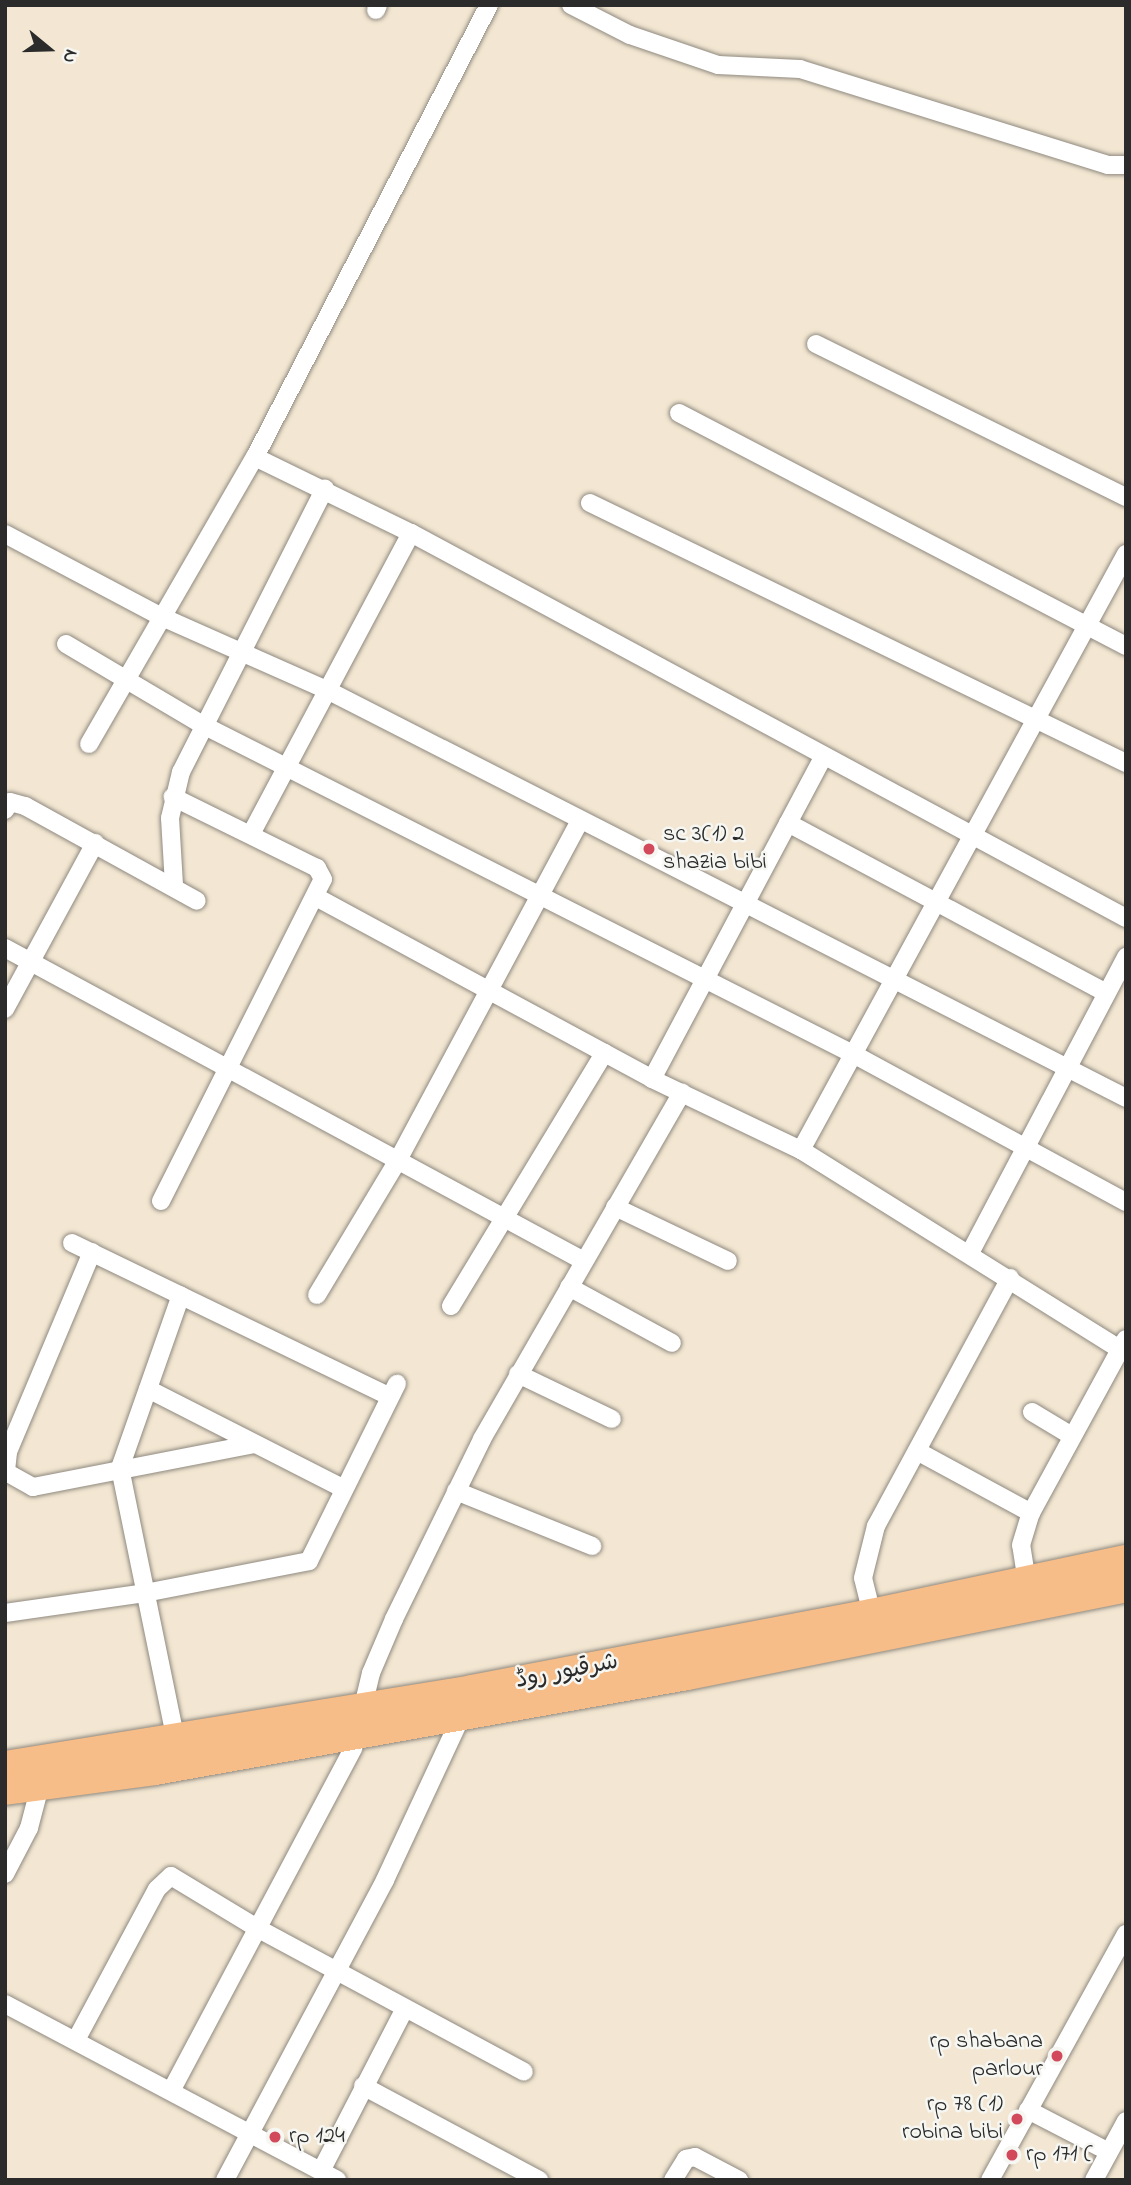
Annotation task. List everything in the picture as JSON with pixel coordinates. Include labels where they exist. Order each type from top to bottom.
[{"type":"main road","name":"شرقپور روڈ","points":[[5,1766],[175,1736],[462,1715],[876,1627],[1027,1582],[1126,1560]]},
{"type":"main road","name":"شرقپور روڈ","points":[[5,1790],[40,1786],[359,1722],[876,1627],[1126,1587]]},
{"type":"street","points":[[89,744],[255,457],[489,5]]},
{"type":"street","points":[[571,5],[612,28],[718,65],[800,69],[1108,165],[1126,165]]},
{"type":"street","points":[[816,344],[1126,497]]},
{"type":"street","points":[[678,413],[1126,646]]},
{"type":"street","points":[[255,457],[325,488],[411,533],[823,758],[1126,918]]},
{"type":"street","points":[[174,885],[173,797],[203,725],[325,488]]},
{"type":"street","points":[[590,503],[1034,716],[1126,763]]},
{"type":"street","points":[[251,834],[411,533]]},
{"type":"street","points":[[5,534],[162,617],[243,650],[329,691],[743,905],[895,978],[1126,1098]]},
{"type":"street","points":[[801,1150],[1034,716],[1126,554]]},
{"type":"street","points":[[66,644],[125,682],[203,725],[853,1054],[1126,1202]]},
{"type":"street","points":[[652,1079],[823,758]]},
{"type":"street","points":[[161,1201],[209,1111],[225,1067],[323,883],[320,871],[173,797]]},
{"type":"street","points":[[5,810],[10,802],[18,803],[174,885],[197,901]]},
{"type":"street","points":[[317,1295],[398,1160],[580,821]]},
{"type":"street","points":[[788,823],[936,901],[1114,989]]},
{"type":"street","points":[[5,1009],[95,843]]},
{"type":"street","points":[[316,897],[652,1079],[801,1150],[1010,1279],[1123,1344],[1031,1513],[1021,1545],[1027,1582]]},
{"type":"street","points":[[5,948],[584,1261]]},
{"type":"street","points":[[970,1253],[1067,1067],[1114,989],[1126,957]]},
{"type":"street","points":[[451,1306],[604,1053]]},
{"type":"street","points":[[171,2091],[257,1928],[359,1722],[394,1619],[456,1491],[518,1374],[682,1093]]},
{"type":"street","points":[[615,1207],[728,1261]]},
{"type":"street","points":[[5,1613],[145,1593],[309,1561],[392,1390],[72,1243]]},
{"type":"street","points":[[92,1252],[8,1452],[6,1472],[33,1487],[120,1468],[255,1444]]},
{"type":"street","points":[[876,1627],[863,1578],[866,1553],[917,1451],[1010,1279]]},
{"type":"street","points":[[569,1287],[672,1343]]},
{"type":"street","points":[[175,1736],[120,1468],[181,1295]]},
{"type":"street","points":[[518,1374],[612,1419]]},
{"type":"street","points":[[148,1389],[344,1489]]},
{"type":"street","points":[[1032,1412],[1072,1436]]},
{"type":"street","points":[[917,1451],[1031,1513]]},
{"type":"street","points":[[456,1491],[592,1546]]},
{"type":"street","points":[[225,2180],[385,1880],[462,1715]]},
{"type":"street","points":[[5,1874],[29,1828],[40,1786]]},
{"type":"street","points":[[76,2040],[167,1877],[181,1880],[257,1928],[524,2072]]},
{"type":"street","points":[[990,2180],[1126,1934]]},
{"type":"street","points":[[5,2004],[329,2175],[363,2086],[405,2008]]},
{"type":"street","points":[[363,2086],[539,2180]]},
{"type":"street","points":[[1028,2110],[1109,2152]]},
{"type":"street","points":[[1094,2180],[1126,2121]]},
{"type":"street","points":[[673,2180],[682,2164],[695,2157],[739,2180]]},
{"type":"place","name":"sc 3(1) 2 shazia bibi","points":[[649,849]]},
{"type":"place","name":"rp shabana parlour","points":[[1057,2056]]},
{"type":"place","name":"rp 78 (1) robina bibi","points":[[1017,2119]]},
{"type":"place","name":"rp 124","points":[[275,2137]]},
{"type":"place","name":"rp 171 (","points":[[1012,2155]]}]
